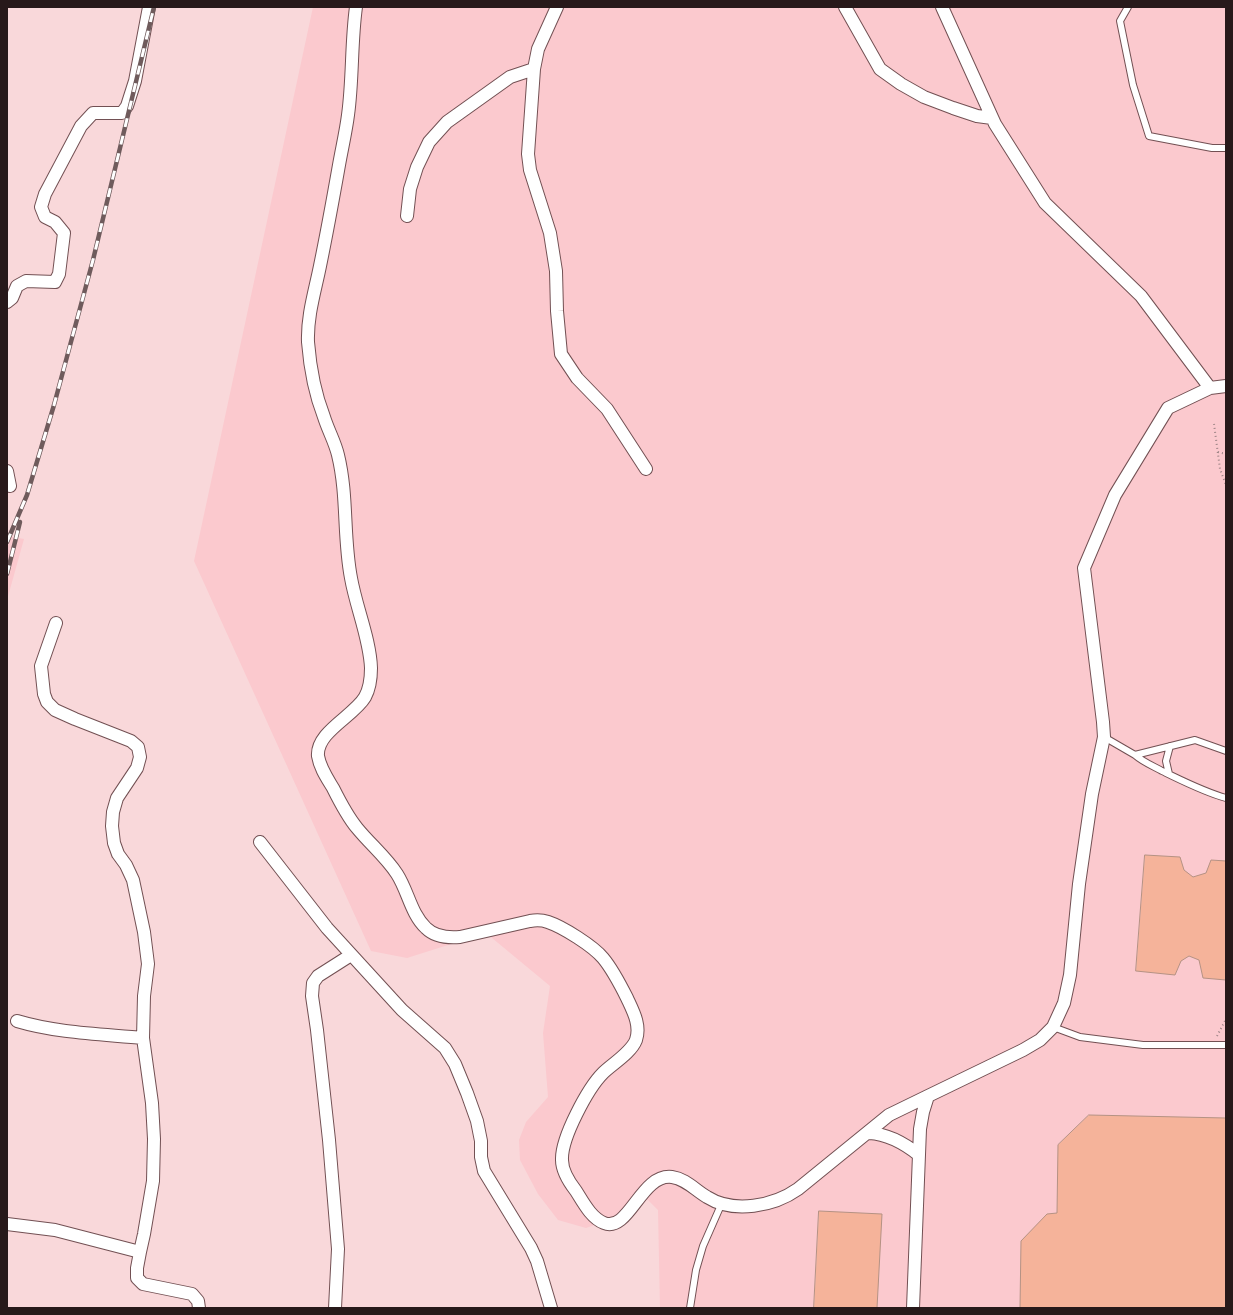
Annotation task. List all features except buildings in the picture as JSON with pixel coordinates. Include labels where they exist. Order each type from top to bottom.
[{"type":"street","points":[[7,302],[12,298],[17,286],[26,281],[55,282],[59,274],[64,233],[55,222],[45,217],[41,207],[45,194],[81,126],[93,113],[122,113],[127,106],[134,81],[149,7]]},
{"type":"street","points":[[356,7],[348,114],[309,321],[308,341],[318,396],[324,417],[336,447],[342,476],[348,560],[370,654],[371,677],[366,696],[360,704],[321,741],[318,749],[320,765],[349,817],[399,877],[415,911],[424,926],[430,931],[448,938],[460,937],[530,921],[539,920],[548,922],[592,948],[602,957],[615,974],[637,1022],[636,1040],[632,1047],[603,1073],[586,1096],[566,1138],[562,1160],[569,1181],[592,1214],[598,1220],[606,1224],[614,1223],[624,1218],[647,1188],[656,1180],[670,1177],[680,1179],[721,1205],[749,1206],[765,1204],[789,1195],[890,1115],[1023,1050],[1040,1040],[1053,1027],[1064,1003],[1070,975],[1083,852],[1092,794],[1104,737],[1084,568],[1115,495],[1168,408],[1210,388],[1226,386]]},
{"type":"street","points":[[557,7],[538,49],[534,69],[528,154],[530,170],[550,233],[556,271],[557,311],[561,354],[577,378],[607,409],[646,469]]},
{"type":"street","points":[[845,7],[880,69],[901,84],[924,97],[957,110],[977,116],[992,118]]},
{"type":"street","points":[[942,7],[995,124],[1045,203],[1141,296],[1210,388]]},
{"type":"street","points":[[407,216],[410,189],[417,167],[429,142],[447,122],[510,77],[534,69]]},
{"type":"street","points":[[7,471],[10,486]]},
{"type":"street","points":[[56,622],[41,666],[44,694],[47,702],[55,710],[131,741],[138,747],[140,757],[137,768],[117,798],[113,812],[112,826],[114,843],[118,854],[126,865],[133,880],[144,932],[148,964],[144,996],[143,1038],[152,1103],[154,1138],[153,1181],[137,1268],[137,1278],[143,1284],[192,1294],[198,1301],[199,1308]]},
{"type":"street","points":[[260,842],[305,902],[327,928],[402,1010],[444,1048],[455,1064],[477,1121],[484,1171],[531,1248],[537,1261],[550,1308]]},
{"type":"street","points":[[335,1308],[338,1249],[318,1030],[312,996],[313,983],[318,976],[351,955]]},
{"type":"street","points":[[17,1021],[66,1030],[143,1038]]},
{"type":"street","points":[[913,1308],[920,1129],[928,1096]]},
{"type":"street","points":[[869,1133],[888,1137],[909,1147],[919,1155]]},
{"type":"street","points":[[7,1224],[56,1230],[140,1252]]},
{"type":"lane","points":[[1128,7],[1120,21],[1133,85],[1149,136],[1212,148],[1226,148]]},
{"type":"lane","points":[[1104,737],[1136,755],[1141,760],[1212,794],[1226,798]]},
{"type":"lane","points":[[1136,755],[1195,740],[1226,751]]},
{"type":"lane","points":[[1169,774],[1166,761],[1170,746]]},
{"type":"lane","points":[[1053,1027],[1080,1037],[1143,1045],[1226,1045]]},
{"type":"lane","points":[[690,1308],[696,1270],[703,1246],[721,1205]]},
{"type":"path","points":[[1214,424],[1220,469],[1226,485]]},
{"type":"path","points":[[1218,452],[1226,454]]},
{"type":"path","points":[[1213,1044],[1226,1019]]},
{"type":"shaded area","points":[[313,7],[1226,7],[1226,1308],[660,1308],[658,1210],[648,1200],[632,1199],[624,1208],[609,1220],[586,1228],[558,1220],[538,1194],[520,1160],[519,1140],[526,1122],[548,1097],[543,1033],[550,986],[486,933],[407,958],[371,951],[194,561]]},
{"type":"shaded area","points":[[7,536],[24,539],[7,600]]},
{"type":"railway","points":[[7,542],[27,495],[54,405],[93,260],[154,7]]},
{"type":"railway","points":[[7,574],[20,522]]}]
